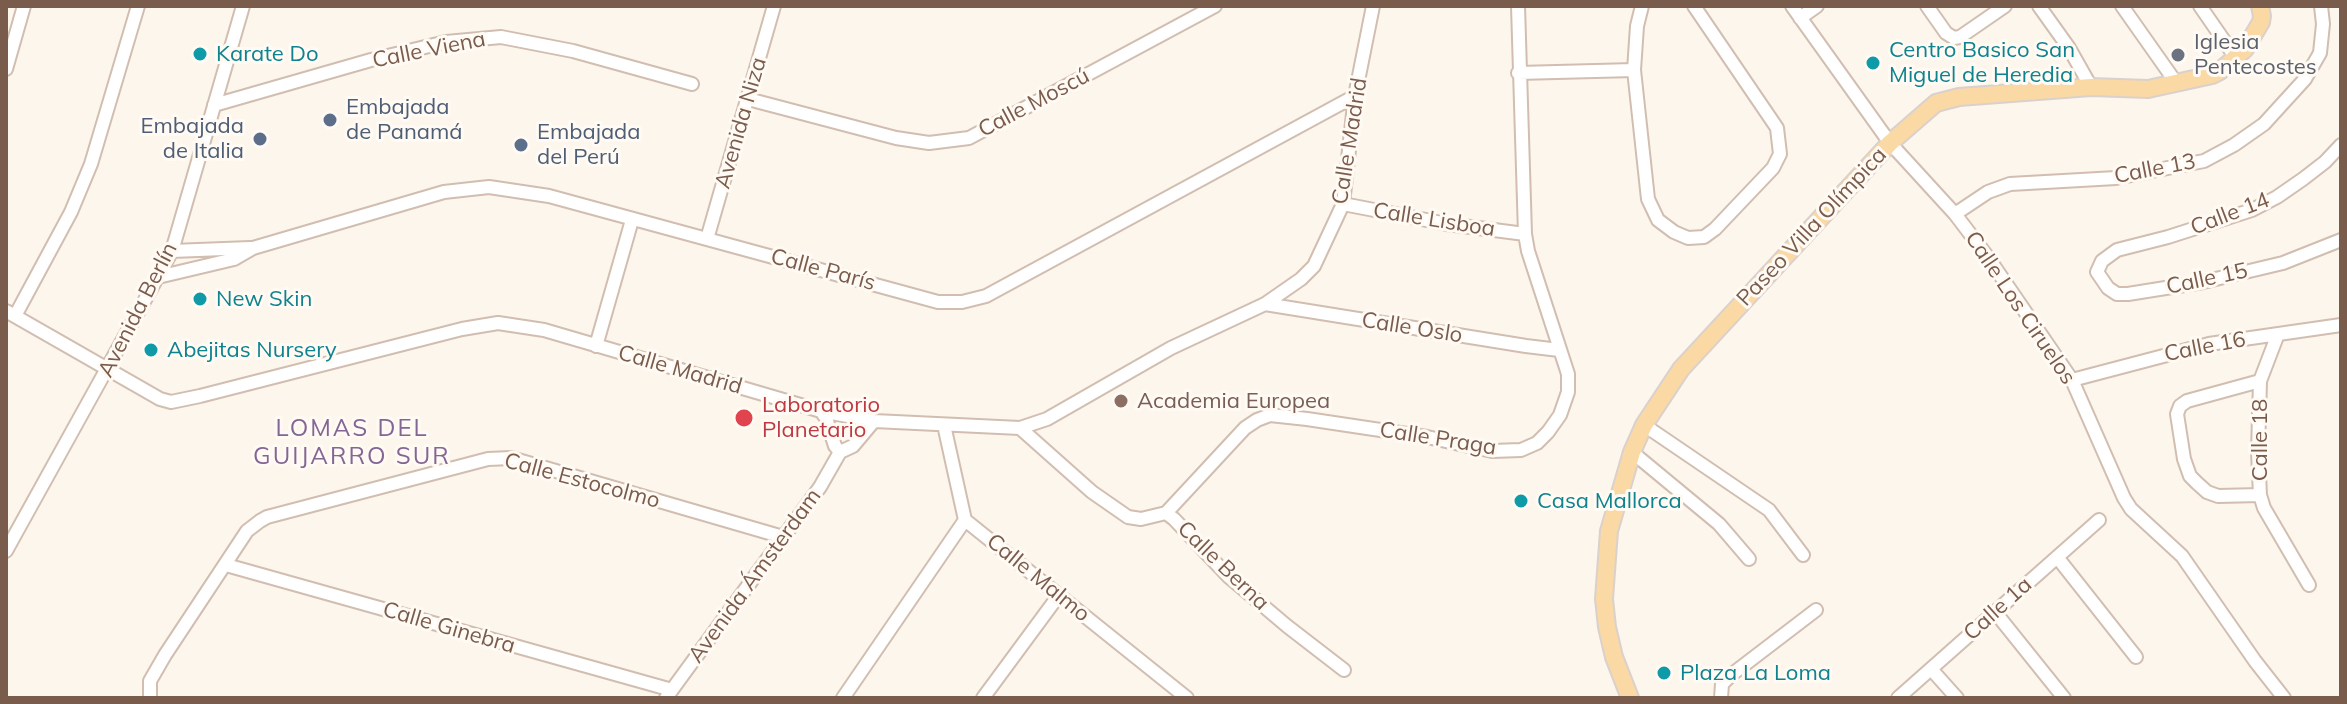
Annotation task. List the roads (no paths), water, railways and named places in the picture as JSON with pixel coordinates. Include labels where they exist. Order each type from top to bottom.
[{"type":"main road","name":"Paseo Villa Olímpica","points":[[1630,698],[1614,657],[1607,627],[1604,599],[1609,531],[1632,452],[1644,425],[1681,369],[1890,143],[1929,108],[1959,97],[2091,87],[2148,89],[2212,75],[2236,58],[2258,29],[2262,16],[2260,6]]},
{"type":"street","points":[[6,69],[24,6]]},
{"type":"street","points":[[11,313],[71,212],[91,164],[138,6]]},
{"type":"street","name":"Avenida Berlín","points":[[6,551],[172,251],[243,6]]},
{"type":"street","name":"Avenida Niza","points":[[707,239],[774,6]]},
{"type":"street","name":"Calle Moscú","points":[[748,99],[896,138],[929,143],[969,138],[1215,6]]},
{"type":"street","name":"Calle Madrid","points":[[11,313],[107,370],[171,402],[462,329],[498,323],[544,330],[821,411],[874,421],[1020,428],[1047,419],[1171,348],[1265,304],[1314,266],[1343,204],[1355,96],[1373,6]]},
{"type":"street","name":"Calle Praga","points":[[1166,513],[1245,428],[1270,415],[1397,433],[1492,451],[1521,450],[1537,443],[1560,415],[1568,392],[1568,374],[1525,234],[1518,6]]},
{"type":"street","points":[[1642,6],[1637,26],[1634,70],[1648,199],[1658,220],[1688,238],[1704,237],[1715,229],[1773,168],[1780,154],[1777,128],[1694,6]]},
{"type":"street","name":"Calle Los Ciruelos","points":[[1792,6],[1890,143],[1955,214],[1987,256],[2072,380],[2131,509],[2182,556],[2284,698]]},
{"type":"street","points":[[1800,18],[1817,6]]},
{"type":"street","points":[[1927,6],[1946,33],[1954,38],[2005,6]]},
{"type":"street","points":[[2039,6],[2069,48],[2091,87]]},
{"type":"street","points":[[2122,6],[2177,84]]},
{"type":"street","points":[[2200,6],[2236,58]]},
{"type":"street","name":"Calle 13","points":[[1955,214],[1988,192],[2010,184],[2116,178],[2204,161],[2234,145],[2264,124],[2305,79],[2320,53],[2321,6]]},
{"type":"street","name":"Calle Viena","points":[[214,105],[446,42],[501,37],[573,51],[692,84]]},
{"type":"street","points":[[1518,73],[1634,70]]},
{"type":"street","name":"Calle París","points":[[158,277],[234,259],[253,248],[444,192],[489,187],[549,196],[938,302],[962,302],[986,296],[1355,96]]},
{"type":"street","name":"Calle 14","points":[[2106,256],[2117,250],[2252,210],[2303,179],[2341,145]]},
{"type":"street","name":"Calle Lisboa","points":[[1343,204],[1447,224],[1525,234]]},
{"type":"street","points":[[596,346],[632,220]]},
{"type":"street","name":"Calle 15","points":[[2106,256],[2097,272],[2108,288],[2117,294],[2128,294],[2203,282],[2283,263],[2341,240]]},
{"type":"street","name":"Calle París","points":[[172,251],[253,248]]},
{"type":"street","name":"Calle Oslo","points":[[1265,304],[1559,350]]},
{"type":"street","name":"Calle 16","points":[[2072,380],[2209,344],[2341,325]]},
{"type":"street","name":"Calle 18","points":[[2278,334],[2260,381],[2260,495],[2264,508],[2309,585]]},
{"type":"street","points":[[2260,381],[2187,401],[2180,406],[2177,414],[2184,459],[2190,476],[2197,483],[2218,496],[2260,495]]},
{"type":"street","points":[[821,411],[840,452]]},
{"type":"street","name":"Avenida Ámsterdam","points":[[669,694],[820,487],[840,452],[853,446],[874,421]]},
{"type":"street","name":"Calle Malmo","points":[[944,425],[965,520],[1187,698]]},
{"type":"street","points":[[1644,425],[1769,510],[1803,555]]},
{"type":"street","name":"Calle Berna","points":[[1020,428],[1092,492],[1128,517],[1141,519],[1166,513],[1229,577],[1344,670]]},
{"type":"street","points":[[1632,452],[1719,524],[1749,559]]},
{"type":"street","name":"Calle Estocolmo","points":[[150,698],[150,681],[165,655],[247,531],[267,517],[488,459],[511,458],[783,537]]},
{"type":"street","points":[[843,698],[965,520]]},
{"type":"street","name":"Calle 1a","points":[[1898,698],[2099,520]]},
{"type":"street","points":[[2057,557],[2136,657]]},
{"type":"street","name":"Calle Ginebra","points":[[226,565],[669,694]]},
{"type":"street","points":[[1002,698],[986,694],[1059,595]]},
{"type":"street","points":[[1721,698],[1722,684],[1731,675],[1816,610]]},
{"type":"street","points":[[1995,612],[2064,698]]},
{"type":"street","points":[[1931,669],[1957,698]]},
{"type":"place","name":"Karate Do","points":[[200,54]]},
{"type":"place","name":"Iglesia Pentecostes","points":[[2178,55]]},
{"type":"place","name":"Centro Basico San Miguel de Heredia","points":[[1873,63]]},
{"type":"place","name":"Embajada de Panamá","points":[[330,120]]},
{"type":"place","name":"Embajada de Italia","points":[[260,139]]},
{"type":"place","name":"Embajada del Perú","points":[[521,145]]},
{"type":"place","name":"New Skin","points":[[200,299]]},
{"type":"place","name":"Abejitas Nursery","points":[[151,350]]},
{"type":"place","name":"Academia Europea","points":[[1121,401]]},
{"type":"place","name":"Laboratorio Planetario","points":[[744,418]]},
{"type":"place","name":"Casa Mallorca","points":[[1521,501]]},
{"type":"place","name":"Plaza La Loma","points":[[1664,673]]},
{"type":"district","name":"LOMAS DEL GUIJARRO SUR","points":[[352,443]]}]
